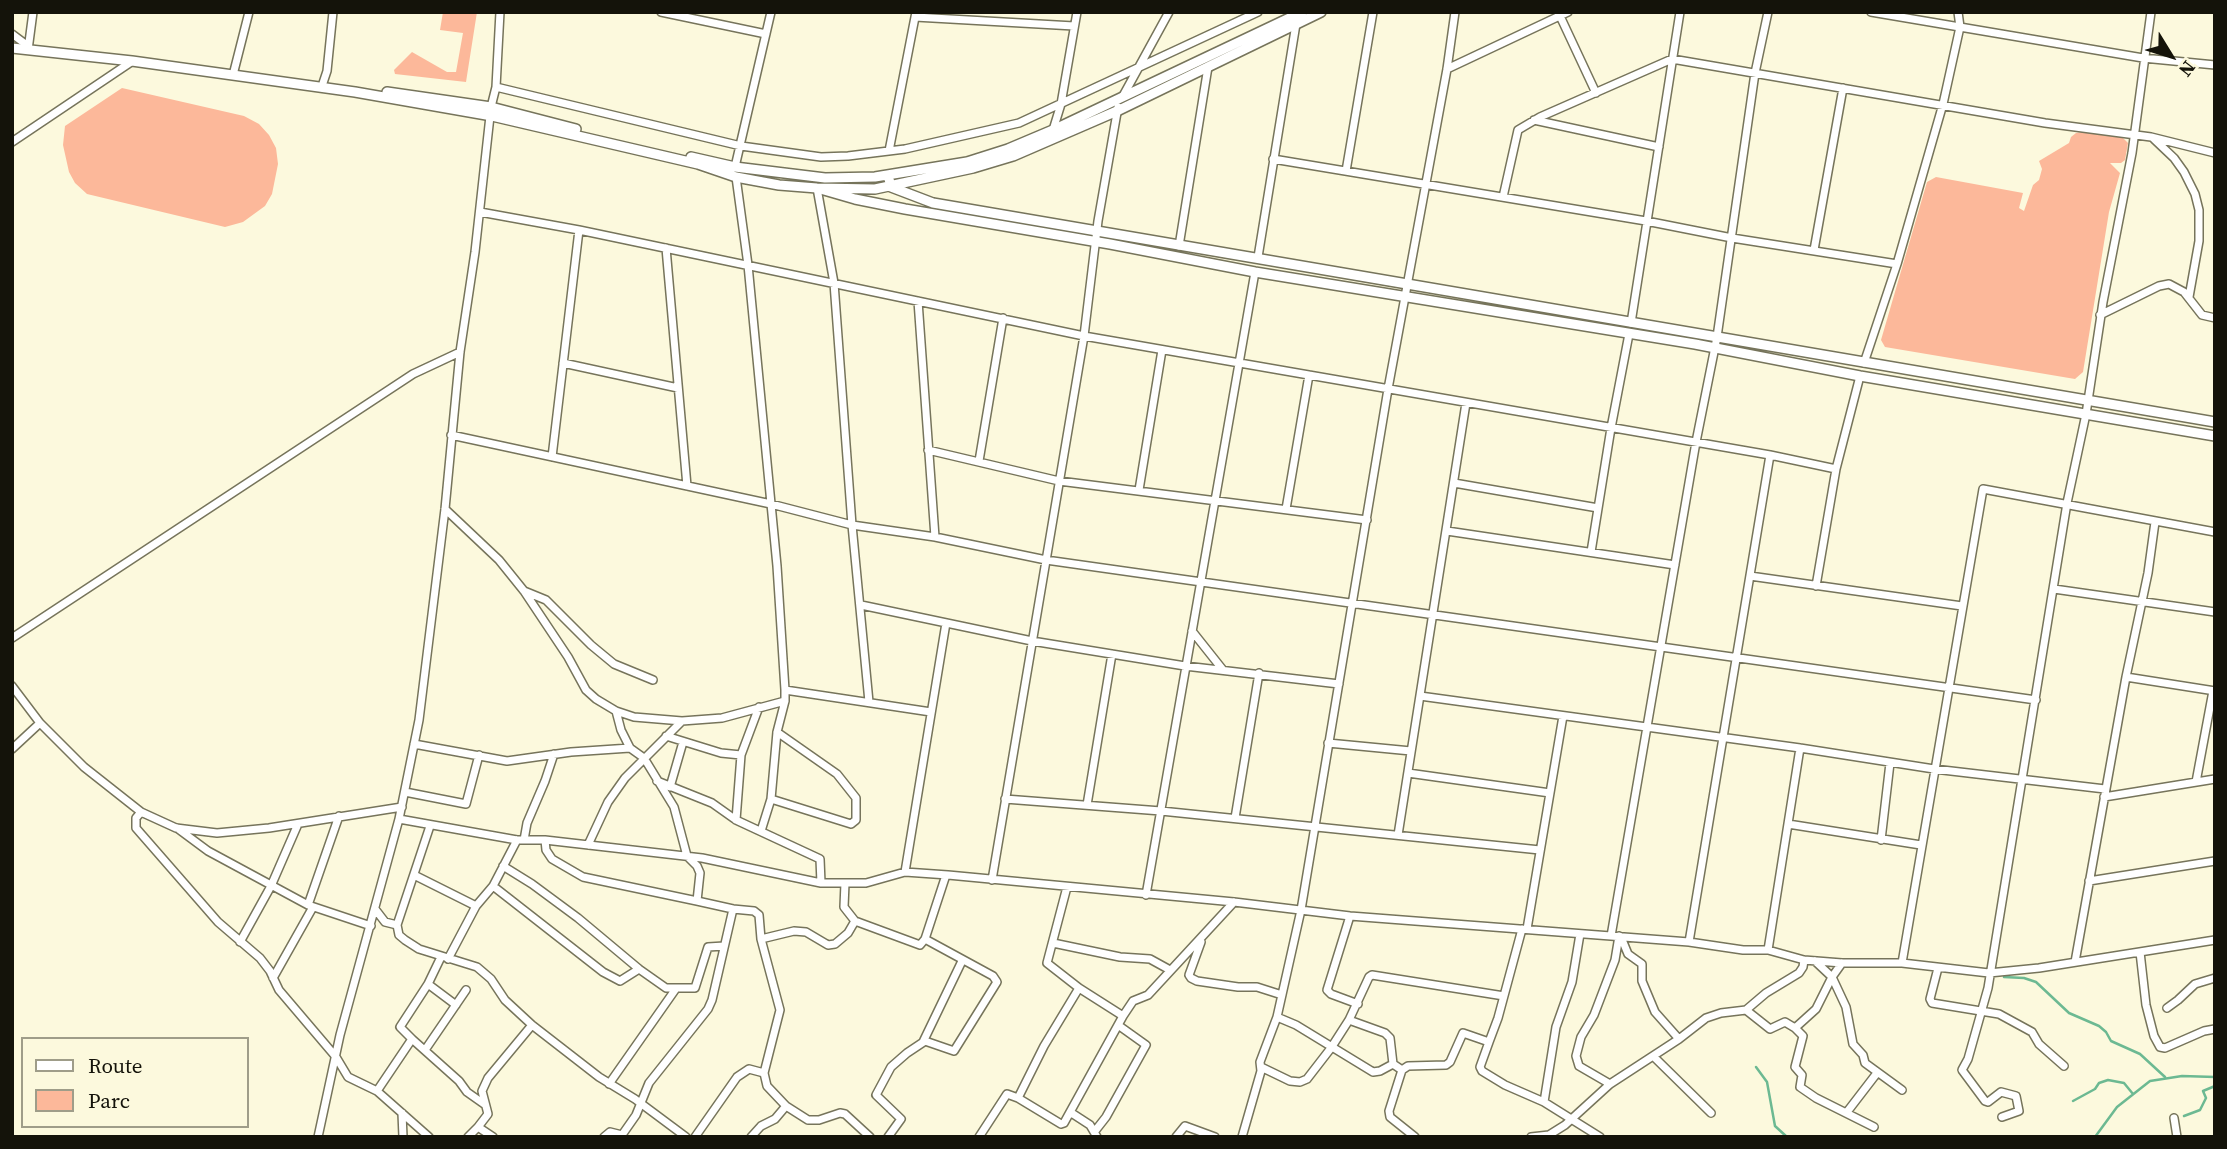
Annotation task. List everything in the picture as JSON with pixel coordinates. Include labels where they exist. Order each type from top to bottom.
[{"type":"street","points":[[28,48],[33,12]]},
{"type":"street","points":[[233,75],[249,12]]},
{"type":"street","points":[[323,83],[327,71],[333,12]]},
{"type":"street","points":[[318,1137],[336,1057],[402,807],[419,720],[445,509],[460,352],[496,87],[500,12]]},
{"type":"street","points":[[661,12],[766,34]]},
{"type":"street","points":[[761,831],[771,799],[777,732],[785,690],[771,504],[748,265],[735,172],[771,12]]},
{"type":"street","points":[[1053,130],[1061,104],[1077,12]]},
{"type":"street","points":[[992,880],[1084,336],[1097,230],[1117,111],[1169,12]]},
{"type":"street","points":[[496,87],[741,146],[821,157],[889,151],[1019,123],[1258,12]]},
{"type":"street","points":[[735,172],[825,178],[888,175],[967,162],[1009,149],[1053,130],[1302,12]]},
{"type":"street","points":[[233,75],[323,83],[491,111],[612,138],[779,185],[817,188],[891,187],[973,169],[1013,156],[1117,111],[1321,12]]},
{"type":"street","points":[[1346,171],[1373,12]]},
{"type":"street","points":[[1242,1137],[1261,1062],[1278,1017],[1301,910],[1388,389],[1455,12]]},
{"type":"street","points":[[1631,323],[1680,12]]},
{"type":"street","points":[[1610,1084],[1578,1066],[1576,1056],[1581,1037],[1594,1015],[1615,960],[1647,727],[1696,442],[1717,337],[1755,73],[1768,12]]},
{"type":"street","points":[[1871,12],[2143,58],[2215,65]]},
{"type":"street","points":[[1864,363],[1897,264],[1943,104],[1959,27],[1958,12]]},
{"type":"street","points":[[2002,1117],[2019,1111],[2016,1096],[2001,1092],[1988,1102],[1985,1101],[1963,1073],[1983,1010],[2067,503],[2086,414],[2100,314],[2134,135],[2151,12]]},
{"type":"street","points":[[1447,69],[1564,14],[1596,93]]},
{"type":"street","points":[[889,151],[915,15],[1074,26]]},
{"type":"street","points":[[1258,257],[1296,24]]},
{"type":"street","points":[[12,34],[28,48]]},
{"type":"street","points":[[12,48],[132,61],[491,111]]},
{"type":"street","points":[[1503,197],[1516,133],[1534,120],[1672,59],[2045,122],[2151,137],[2215,153]]},
{"type":"street","points":[[12,142],[132,61]]},
{"type":"street","points":[[1179,246],[1208,67]]},
{"type":"street","points":[[1814,250],[1843,88]]},
{"type":"street","points":[[1534,120],[1659,147]]},
{"type":"street","points":[[2151,137],[2174,158],[2184,172],[2199,209],[2199,241],[2189,297]]},
{"type":"street","points":[[1273,159],[1897,264]]},
{"type":"street","points":[[888,175],[891,187]]},
{"type":"street","points":[[891,187],[933,203],[2215,422]]},
{"type":"street","points":[[817,188],[855,200],[1255,272],[1715,348],[1860,376],[2215,436]]},
{"type":"street","points":[[817,188],[834,283],[852,525],[869,702]]},
{"type":"street","points":[[480,212],[579,230],[1084,336],[1770,455],[1836,469]]},
{"type":"street","points":[[552,457],[579,230]]},
{"type":"street","points":[[666,248],[687,486]]},
{"type":"street","points":[[1146,895],[1255,272]]},
{"type":"street","points":[[2100,314],[2159,286],[2169,284],[2189,297],[2202,315],[2215,318]]},
{"type":"street","points":[[918,300],[935,537]]},
{"type":"street","points":[[979,461],[1003,318]]},
{"type":"street","points":[[1591,552],[1629,334]]},
{"type":"street","points":[[1139,490],[1162,350]]},
{"type":"street","points":[[12,638],[412,374],[460,352]]},
{"type":"street","points":[[563,363],[678,388]]},
{"type":"street","points":[[1286,509],[1309,375]]},
{"type":"street","points":[[1816,586],[1836,469],[1860,376]]},
{"type":"street","points":[[1398,835],[1466,403]]},
{"type":"street","points":[[451,435],[771,504],[852,525],[935,537],[1046,559],[2036,700]]},
{"type":"street","points":[[928,450],[1059,481],[1367,520]]},
{"type":"street","points":[[1689,942],[1770,455]]},
{"type":"street","points":[[1454,483],[1598,508]]},
{"type":"street","points":[[1902,963],[1983,489],[2215,532]]},
{"type":"street","points":[[445,509],[491,552],[524,591],[568,657],[586,690],[616,711],[634,717],[682,721],[722,718],[785,701]]},
{"type":"street","points":[[2075,962],[2155,522]]},
{"type":"street","points":[[1447,531],[1675,565]]},
{"type":"street","points":[[1750,576],[1962,606]]},
{"type":"street","points":[[2054,589],[2215,612]]},
{"type":"street","points":[[524,591],[546,600],[614,664],[653,680]]},
{"type":"street","points":[[861,605],[1032,641],[1185,666],[1339,684]]},
{"type":"street","points":[[905,872],[946,622]]},
{"type":"street","points":[[1192,631],[1223,670]]},
{"type":"street","points":[[1087,805],[1112,654]]},
{"type":"street","points":[[1235,818],[1259,673]]},
{"type":"street","points":[[2126,677],[2214,691],[2196,782]]},
{"type":"street","points":[[785,690],[931,712]]},
{"type":"street","points":[[13,691],[40,723],[84,767],[141,812],[176,828],[208,851],[310,906],[371,926]]},
{"type":"street","points":[[1420,696],[1800,748],[1890,763],[2022,779],[2105,793],[2215,779]]},
{"type":"street","points":[[736,820],[741,755],[759,707]]},
{"type":"street","points":[[616,711],[630,748],[645,758],[674,807],[687,856],[700,873],[697,901]]},
{"type":"street","points":[[1563,716],[1525,929],[1480,1067],[1482,1072],[1544,1102],[1600,1137]]},
{"type":"street","points":[[588,845],[608,802],[645,758],[682,721]]},
{"type":"street","points":[[12,749],[40,723]]},
{"type":"street","points":[[771,799],[851,824],[856,820],[856,797],[844,782],[777,732]]},
{"type":"street","points":[[666,736],[721,753],[741,755]]},
{"type":"street","points":[[670,787],[683,742]]},
{"type":"street","points":[[1328,743],[1411,751]]},
{"type":"street","points":[[414,744],[507,761],[630,748]]},
{"type":"street","points":[[1768,950],[1800,748]]},
{"type":"street","points":[[484,1104],[467,1092],[460,1081],[400,1027],[521,840],[554,754]]},
{"type":"street","points":[[405,792],[466,804],[479,755]]},
{"type":"street","points":[[1881,840],[1890,763]]},
{"type":"street","points":[[1408,773],[1550,793]]},
{"type":"street","points":[[656,780],[712,803],[736,820],[820,859],[821,883]]},
{"type":"street","points":[[1006,799],[1235,818],[1540,850]]},
{"type":"street","points":[[176,828],[217,833],[298,824],[402,807]]},
{"type":"street","points":[[141,812],[136,818],[136,828],[197,900],[260,958],[279,990],[336,1057],[348,1077],[377,1091],[429,1137]]},
{"type":"street","points":[[273,978],[310,906],[339,816]]},
{"type":"street","points":[[399,819],[521,840],[545,840],[687,856],[821,883],[866,883],[905,872],[946,875],[1234,902],[1350,916],[1689,942],[1743,950],[1768,950],[1804,960],[1842,964],[1902,963],[1989,973],[2039,968],[2215,940]]},
{"type":"street","points":[[240,942],[271,886],[298,824]]},
{"type":"street","points":[[1788,824],[1921,845]]},
{"type":"street","points":[[430,826],[397,925],[399,935],[444,958],[477,967],[532,1026],[609,1084],[641,1103],[687,1137]]},
{"type":"street","points":[[545,840],[551,859],[583,877],[757,913],[761,939],[780,1010],[764,1073],[766,1086],[786,1106],[813,1121],[836,1113],[845,1114],[870,1137]]},
{"type":"street","points":[[2089,881],[2215,861]]},
{"type":"street","points":[[503,866],[578,918],[639,969],[667,988],[695,988],[708,947],[724,946]]},
{"type":"street","points":[[414,875],[476,906]]},
{"type":"street","points":[[845,883],[844,907],[855,921],[917,944],[925,939],[946,875]]},
{"type":"street","points":[[493,886],[603,972],[620,981],[639,969]]},
{"type":"street","points":[[1066,887],[1047,964],[1123,1016]]},
{"type":"street","points":[[979,1137],[1007,1094],[1061,1124],[1133,1001],[1148,995],[1234,902]]},
{"type":"street","points":[[375,909],[385,922],[397,925]]},
{"type":"street","points":[[604,1137],[610,1132],[622,1135],[636,1115],[649,1083],[708,1009],[733,909]]},
{"type":"street","points":[[1350,916],[1334,973],[1326,990],[1358,1004]]},
{"type":"street","points":[[761,939],[794,931],[806,932],[828,945],[835,944],[848,933],[855,921]]},
{"type":"street","points":[[1544,1102],[1556,1027],[1572,982],[1580,934]]},
{"type":"street","points":[[1617,936],[1628,954],[1642,964],[1642,981],[1655,1012],[1679,1039]]},
{"type":"street","points":[[1202,937],[1189,975],[1191,978],[1229,986],[1257,987],[1282,995]]},
{"type":"street","points":[[923,1042],[954,1051],[997,982],[993,976],[925,939]]},
{"type":"street","points":[[1053,943],[1120,957],[1150,959],[1170,970]]},
{"type":"street","points":[[2140,952],[2146,1005],[2154,1036],[2160,1047],[2165,1048],[2215,1029]]},
{"type":"street","points":[[1531,1137],[1549,1135],[1610,1084],[1712,1015],[1746,1010],[1766,993],[1799,973],[1804,967],[1804,960]]},
{"type":"street","points":[[888,1137],[902,1121],[877,1099],[876,1091],[897,1060],[923,1042],[962,961]]},
{"type":"street","points":[[1815,961],[1832,977],[1846,1007],[1853,1044],[1863,1055],[1865,1063],[1902,1090]]},
{"type":"street","points":[[1795,1028],[1816,1009],[1832,977],[1842,964]]},
{"type":"street","points":[[1938,968],[1930,1001],[1999,1014],[2026,1027],[2039,1044],[2064,1066]]},
{"type":"street","points":[[1261,1067],[1290,1081],[1300,1082],[1307,1079],[1349,1020],[1372,975],[1503,996]]},
{"type":"street","points":[[2166,1007],[2195,984],[2215,978]]},
{"type":"street","points":[[428,984],[457,1005]]},
{"type":"street","points":[[1018,1098],[1044,1046],[1079,988]]},
{"type":"street","points":[[609,1084],[675,989]]},
{"type":"street","points":[[425,1050],[466,990]]},
{"type":"street","points":[[1746,1010],[1770,1028],[1784,1022],[1795,1028],[1803,1036],[1795,1067],[1802,1075],[1800,1086],[1816,1098],[1874,1127]]},
{"type":"street","points":[[1278,1017],[1373,1072],[1393,1064]]},
{"type":"street","points":[[1349,1020],[1385,1033],[1390,1038],[1393,1064],[1402,1070]]},
{"type":"street","points":[[1070,1112],[1096,1134],[1146,1045],[1118,1025]]},
{"type":"street","points":[[468,1137],[487,1115],[482,1091],[488,1078],[532,1026]]},
{"type":"street","points":[[1415,1137],[1390,1117],[1389,1111],[1402,1070],[1408,1066],[1446,1065],[1450,1062],[1463,1033],[1489,1042]]},
{"type":"street","points":[[377,1091],[412,1039]]},
{"type":"street","points":[[1653,1056],[1711,1113]]},
{"type":"street","points":[[695,1137],[737,1077],[749,1069],[764,1073]]},
{"type":"street","points":[[1847,1112],[1877,1073]]},
{"type":"street","points":[[751,1137],[761,1126],[775,1119],[786,1106]]},
{"type":"street","points":[[402,1112],[403,1137]]},
{"type":"street","points":[[2174,1118],[2177,1137]]},
{"type":"street","points":[[1176,1137],[1185,1126],[1215,1137]]},
{"type":"street","points":[[478,1127],[493,1137]]},
{"type":"green space","points":[[443,12],[477,12],[466,82],[395,74],[394,70],[412,52],[447,72],[456,72],[463,33],[440,30]]},
{"type":"green space","points":[[122,88],[244,116],[259,124],[276,148],[278,164],[272,194],[265,206],[243,222],[225,227],[87,194],[75,183],[69,172],[63,145],[65,126]]},
{"type":"green space","points":[[2089,131],[2120,135],[2128,143],[2125,160],[2121,163],[2110,163],[2120,173],[2109,212],[2083,372],[2075,379],[1885,347],[1881,340],[1927,182],[1936,177],[2023,193],[2019,208],[2024,211],[2033,185],[2039,180],[2042,169],[2039,161],[2069,143],[2076,133]]},
{"type":"waterway","points":[[2004,977],[2036,982],[2069,1013],[2099,1026],[2111,1041],[2140,1054],[2165,1077]]},
{"type":"waterway","points":[[1756,1067],[1767,1082],[1775,1126],[1787,1137]]},
{"type":"waterway","points":[[2095,1137],[2117,1107],[2150,1081],[2182,1076],[2215,1077]]},
{"type":"waterway","points":[[2073,1101],[2108,1080],[2124,1083],[2133,1094]]},
{"type":"waterway","points":[[2184,1116],[2200,1110],[2206,1098],[2203,1091],[2215,1086]]}]
